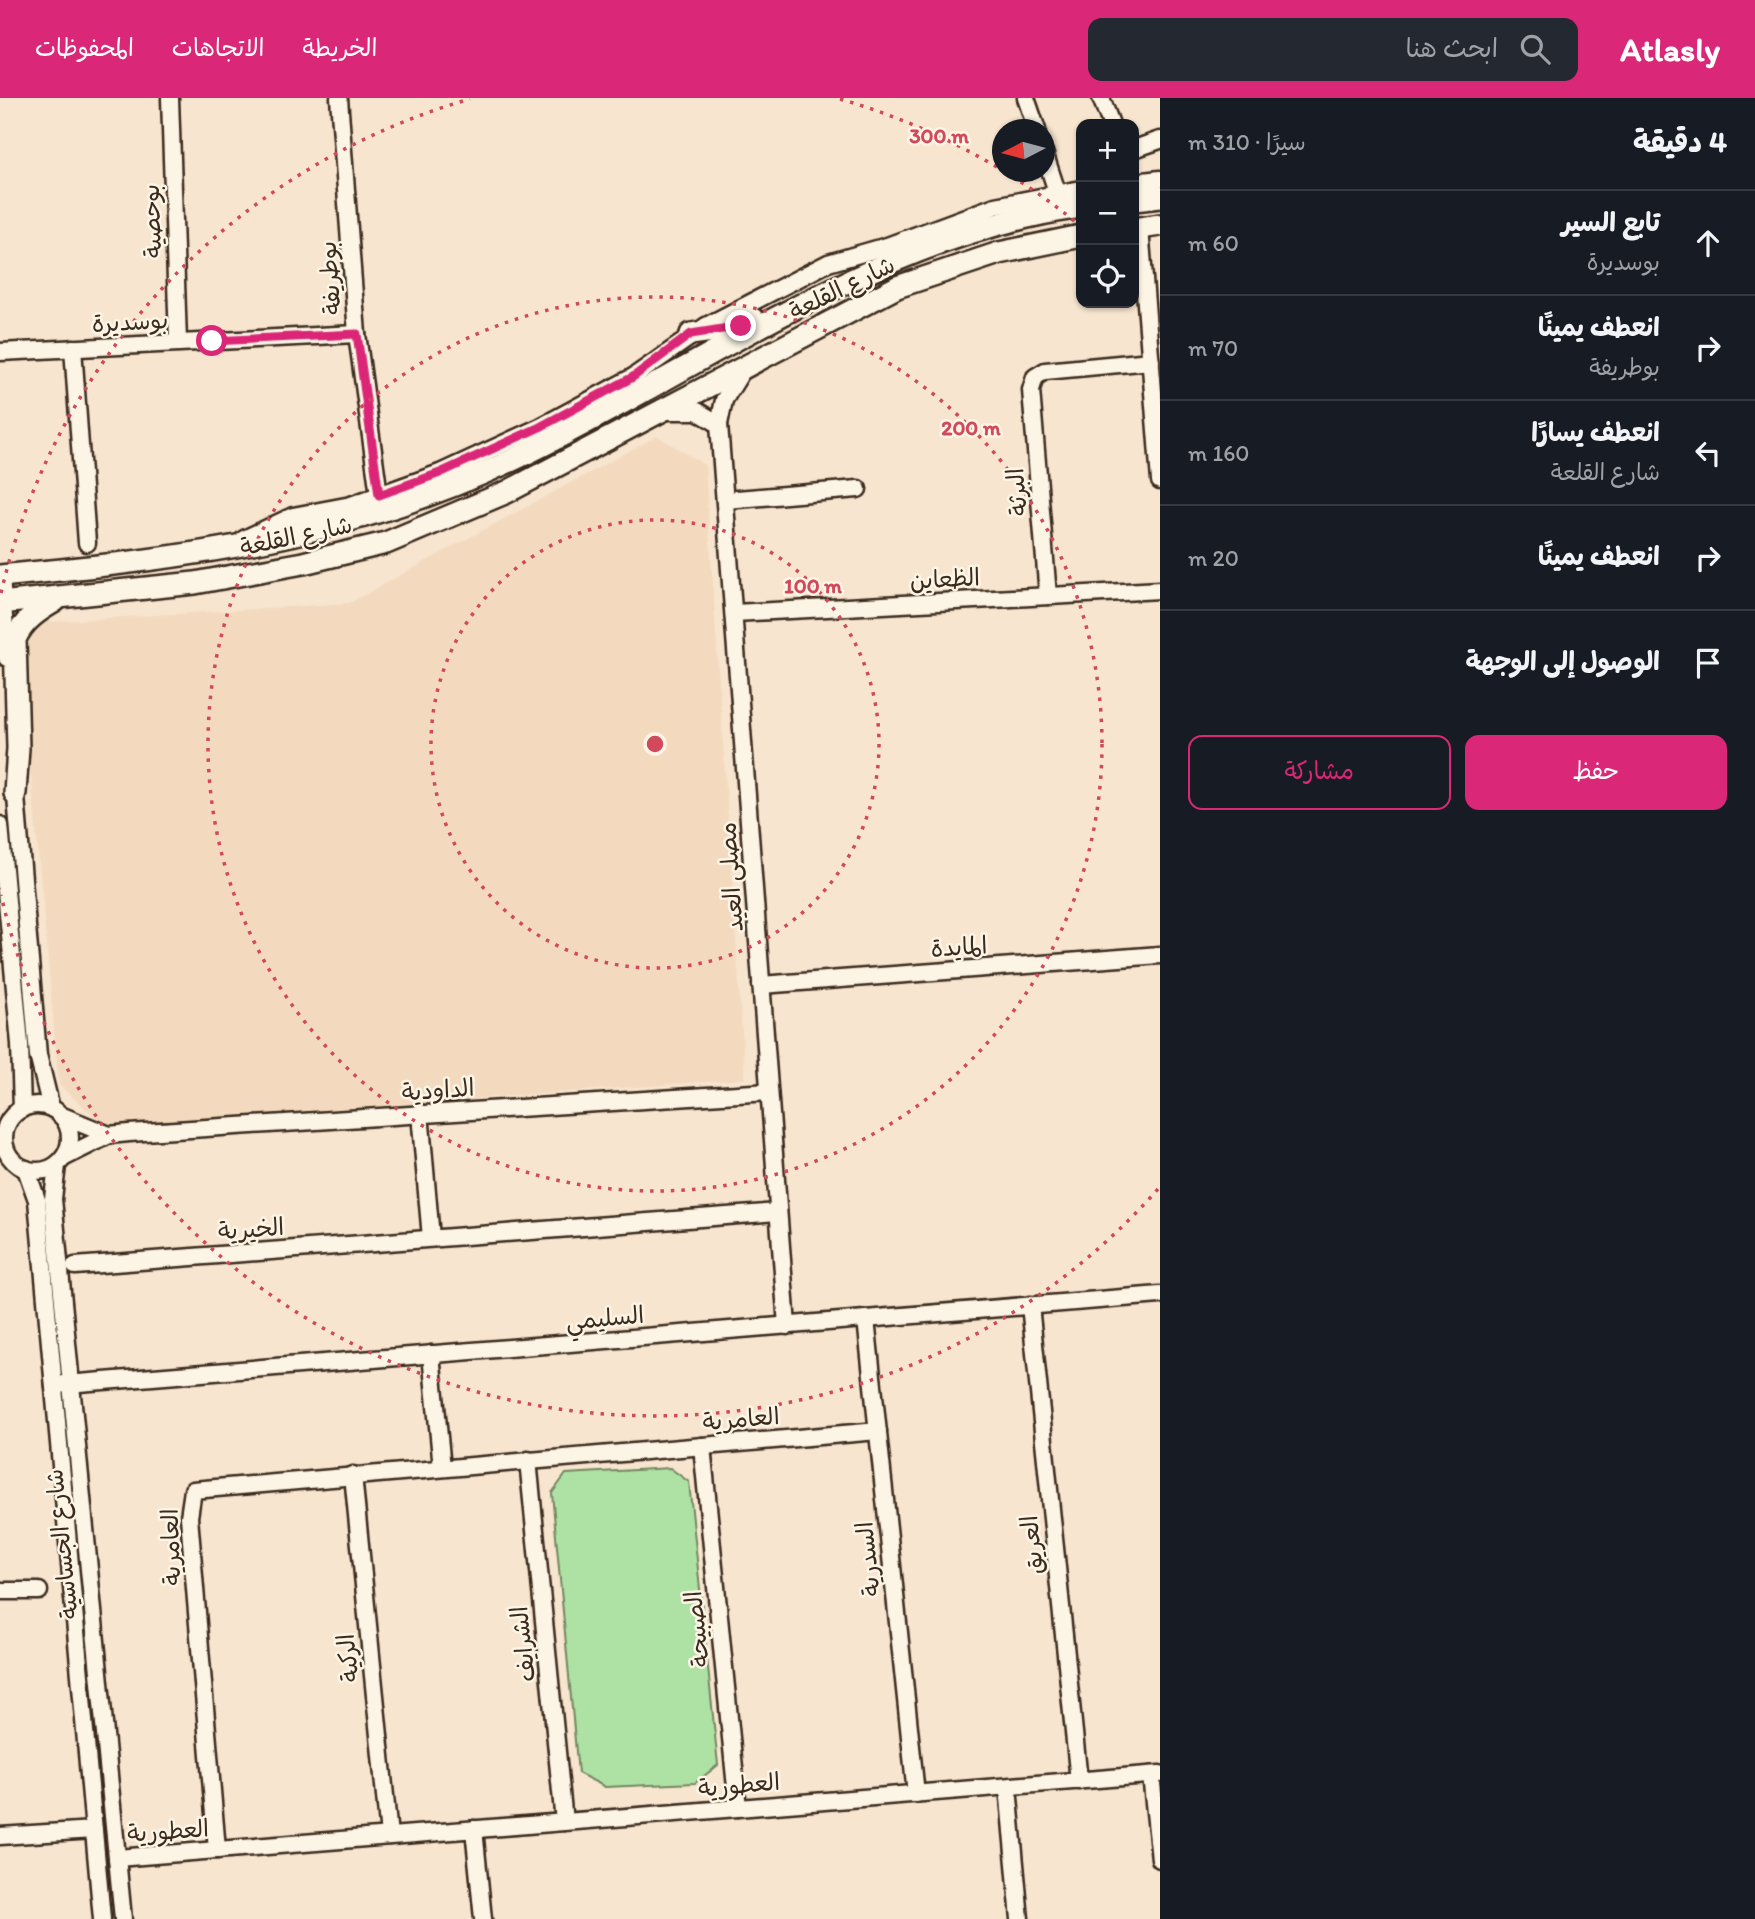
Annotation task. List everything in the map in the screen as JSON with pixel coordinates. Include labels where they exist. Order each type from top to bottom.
[{"type":"main road","points":[[1139,199],[1160,197]]},
{"type":"main road","name":"شارع القلعة","points":[[1,576],[137,564],[222,550],[338,526],[446,489],[527,453],[861,276],[939,245],[1067,203]]},
{"type":"main road","name":"شارع القلعة","points":[[1,603],[195,583],[386,544],[507,492],[655,411],[897,287],[999,253],[1076,237]]},
{"type":"main road","points":[[691,334],[733,328],[795,299],[830,293]]},
{"type":"main road","points":[[15,793],[19,748],[15,639],[20,627],[34,613],[59,599]]},
{"type":"street","name":"بوحصية","points":[[170,98],[178,342]]},
{"type":"street","name":"بوطريفة","points":[[339,98],[357,334],[379,495]]},
{"type":"street","points":[[1026,98],[1033,119]]},
{"type":"street","points":[[1101,98],[1109,119]]},
{"type":"street","points":[[1139,147],[1160,140]]},
{"type":"street","points":[[1055,175],[1067,203]]},
{"type":"street","points":[[1139,181],[1160,179]]},
{"type":"street","name":"شارع القلعة","points":[[222,550],[293,516],[343,507],[440,473],[540,427],[639,373],[691,334],[828,263],[887,246],[984,209],[1067,203]]},
{"type":"street","points":[[1145,227],[1160,481]]},
{"type":"street","name":"بوسديرة","points":[[0,352],[357,334]]},
{"type":"street","name":"بوسديرة","points":[[73,348],[87,543]]},
{"type":"street","name":"البرثة","points":[[1048,596],[1031,390],[1035,377],[1045,371],[1151,360]]},
{"type":"street","name":"مصلى العيد","points":[[748,363],[726,393],[719,424],[787,1326]]},
{"type":"street","points":[[655,411],[697,411],[719,424]]},
{"type":"street","points":[[725,500],[858,489]]},
{"type":"street","points":[[0,825],[21,1057],[12,1116],[3,1146],[17,1164],[26,1169],[48,1170],[61,1161],[70,1135],[56,1112],[38,1055],[15,793],[1,576]]},
{"type":"street","name":"الظعاين","points":[[734,613],[1160,590]]},
{"type":"street","name":"المايدة","points":[[761,985],[1160,955]]},
{"type":"street","name":"الداودية","points":[[61,1161],[109,1135],[769,1092]]},
{"type":"street","points":[[12,1116],[31,1106],[56,1112]]},
{"type":"street","name":"الداودية","points":[[56,1112],[109,1135]]},
{"type":"street","points":[[420,1113],[431,1238]]},
{"type":"street","name":"شارع الجساسية","points":[[61,1161],[53,1199],[62,1384],[102,1919]]},
{"type":"street","name":"شارع الجساسية","points":[[26,1169],[37,1200],[62,1384],[123,1919]]},
{"type":"street","name":"الخيرية","points":[[75,1266],[778,1212]]},
{"type":"street","name":"السليمي","points":[[62,1384],[1160,1295]]},
{"type":"street","name":"العريق","points":[[1030,1306],[1079,1781]]},
{"type":"street","name":"السدرية","points":[[866,1319],[916,1794]]},
{"type":"street","points":[[430,1354],[442,1468]]},
{"type":"street","name":"العامرية","points":[[217,1850],[189,1517],[193,1490],[878,1431]]},
{"type":"street","name":"الصبيحة","points":[[702,1446],[738,1808]]},
{"type":"street","name":"الشرايف","points":[[528,1460],[564,1822]]},
{"type":"street","name":"الركية","points":[[353,1475],[389,1836]]},
{"type":"street","points":[[0,1591],[39,1591]]},
{"type":"street","points":[[1156,1774],[1160,1859]]},
{"type":"street","name":"العطورية","points":[[117,1858],[1156,1774]]},
{"type":"street","points":[[1008,1787],[1020,1919]]},
{"type":"street","points":[[474,1829],[483,1919]]},
{"type":"street","points":[[0,1836],[94,1830]]},
{"type":"shaded area","points":[[657,436],[705,465],[745,1079],[106,1126],[59,1085],[19,640],[32,623],[349,603]]},
{"type":"green space","points":[[670,1468],[689,1482],[718,1765],[695,1783],[605,1787],[578,1773],[552,1493],[566,1474]]},
{"type":"route","points":[[212,341],[357,334],[379,495],[440,473],[540,427],[646,369],[691,334],[741,326]]}]
